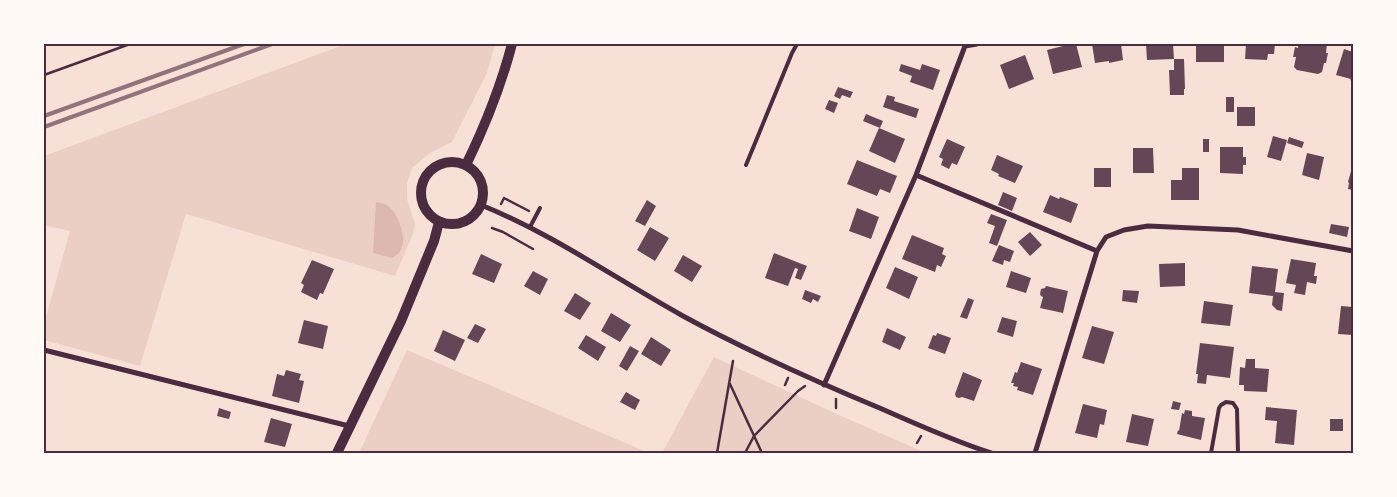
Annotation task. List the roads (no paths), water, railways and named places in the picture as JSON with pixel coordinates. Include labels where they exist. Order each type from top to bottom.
[{"type":"main road","points":[[466,165],[486,122],[512,44]]},
{"type":"main road","points":[[446,162],[457,162],[466,165],[477,174],[483,187],[484,197],[482,204],[477,213],[464,222],[447,224],[439,222],[431,216],[422,203],[422,184],[427,174],[446,162]]},
{"type":"main road","points":[[337,453],[401,321],[434,240],[439,222]]},
{"type":"street","points":[[824,385],[916,175],[964,45],[977,44]]},
{"type":"street","points":[[916,175],[1097,250]]},
{"type":"street","points":[[482,204],[530,227],[684,316],[723,336],[824,385],[990,453]]},
{"type":"street","points":[[1035,453],[1097,250],[1106,237],[1124,230],[1148,226],[1238,230],[1353,251]]},
{"type":"street","points":[[44,350],[350,426]]},
{"type":"lane","points":[[746,165],[796,44]]},
{"type":"lane","points":[[530,227],[540,208]]},
{"type":"lane","points":[[1211,453],[1219,408],[1220,405],[1226,402],[1233,403],[1238,409],[1238,453]]},
{"type":"railway","points":[[44,116],[244,44]]},
{"type":"railway","points":[[44,127],[272,44]]}]
